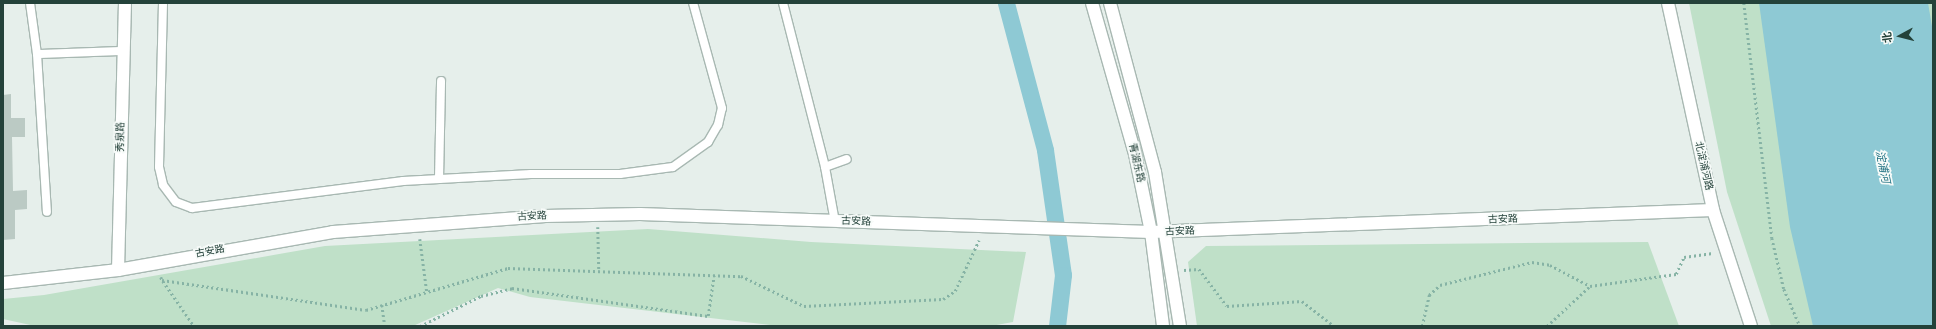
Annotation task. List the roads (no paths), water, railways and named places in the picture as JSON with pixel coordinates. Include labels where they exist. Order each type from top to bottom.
[{"type":"street","name":"秀泉路","points":[[118,270],[125,3]]},
{"type":"street","name":"青湖东路","points":[[1092,3],[1135,154],[1151,232],[1163,326]]},
{"type":"street","name":"青湖东路","points":[[1110,3],[1155,172],[1173,270],[1180,326]]},
{"type":"street","name":"北淀浦河路","points":[[1668,3],[1713,210],[1724,251],[1751,326]]},
{"type":"street","name":"古安路","points":[[3,283],[118,270],[333,232],[418,225],[598,215],[1166,232],[1713,210]]},
{"type":"lane","points":[[30,3],[38,54],[47,212]]},
{"type":"lane","points":[[163,3],[159,168],[163,185],[176,202],[192,208],[214,207],[329,190],[439,179],[649,172],[673,167],[690,157],[708,142],[718,125],[722,108],[693,3]]},
{"type":"lane","points":[[783,3],[825,167],[835,222]]},
{"type":"lane","points":[[38,54],[123,51]]},
{"type":"lane","points":[[439,179],[441,81]]},
{"type":"lane","points":[[825,167],[846,159]]},
{"type":"water","name":"淀浦河","points":[[1759,3],[1928,3],[1933,32],[1933,326],[1813,326],[1790,227]]},
{"type":"waterway","points":[[1006,3],[1045,150],[1063,275],[1057,326]]}]
